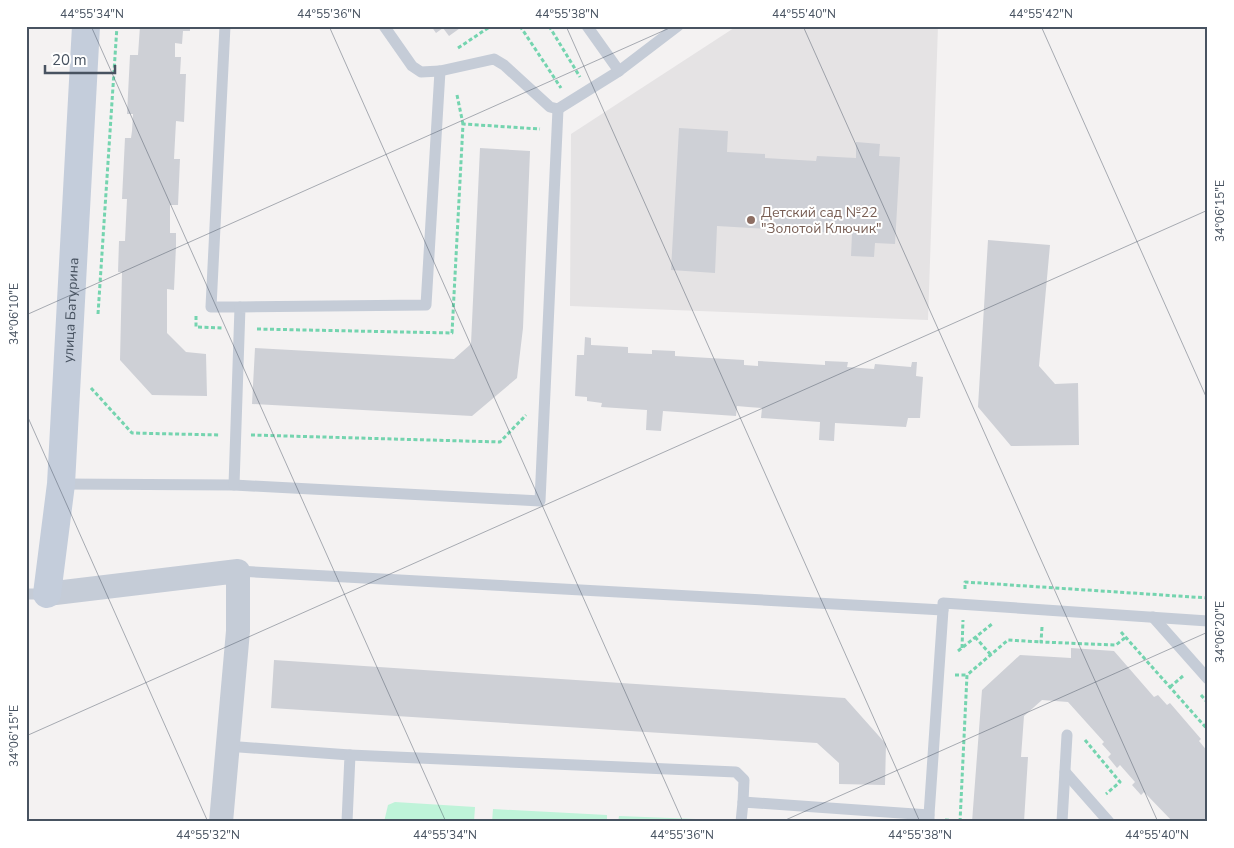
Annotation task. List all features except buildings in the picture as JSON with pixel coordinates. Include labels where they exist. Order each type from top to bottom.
[{"type":"street","name":"улица Батурина","points":[[37,594],[61,484],[86,26]]},
{"type":"street","points":[[37,594],[238,571],[238,631],[226,746],[221,822]]},
{"type":"lane","points":[[225,26],[211,307],[426,305],[440,71]]},
{"type":"lane","points":[[384,26],[412,66],[421,72],[440,71],[494,59],[504,65],[550,107],[558,109]]},
{"type":"lane","points":[[588,26],[619,70]]},
{"type":"lane","points":[[61,484],[234,485],[540,501],[558,109],[586,86],[619,70],[678,26]]},
{"type":"lane","points":[[234,485],[240,307]]},
{"type":"lane","points":[[238,571],[943,610]]},
{"type":"lane","points":[[743,802],[929,818],[943,603],[1208,620]]},
{"type":"lane","points":[[1153,617],[1208,679]]},
{"type":"lane","points":[[1062,822],[1067,735]]},
{"type":"lane","points":[[226,746],[350,755],[736,772],[744,780],[741,822]]},
{"type":"lane","points":[[347,822],[350,755]]},
{"type":"lane","points":[[1065,772],[1109,822]]},
{"type":"path","points":[[98,321],[117,26]]},
{"type":"path","points":[[520,26],[565,95],[586,86],[549,26]]},
{"type":"path","points":[[250,329],[452,333],[463,124],[557,130]]},
{"type":"path","points":[[68,361],[132,433],[500,442],[545,396]]},
{"type":"path","points":[[93,390],[94,380]]},
{"type":"path","points":[[953,655],[996,621]]},
{"type":"path","points":[[1041,642],[1042,624],[1052,625]]},
{"type":"path","points":[[1119,630],[1208,730]]},
{"type":"path","points":[[975,637],[990,655]]},
{"type":"path","points":[[952,675],[967,675],[1008,640],[1116,645],[1126,637]]},
{"type":"path","points":[[944,820],[960,822],[967,675]]},
{"type":"path","points":[[1170,687],[1184,675]]},
{"type":"path","points":[[1082,737],[1120,782],[1104,796]]},
{"type":"shaded area","name":"Детский сад №22 \"Золотой Ключик\"","points":[[737,26],[938,26],[928,320],[570,306],[571,134]]},
{"type":"green space","points":[[395,802],[475,807],[474,822],[384,822],[388,805]]},
{"type":"green space","points":[[493,809],[607,815],[607,822],[492,822]]},
{"type":"green space","points":[[619,816],[696,819],[702,822],[618,822]]},
{"type":"place","name":"Детский сад №22 \"Золотой Ключик\"","points":[[751,220]]}]
